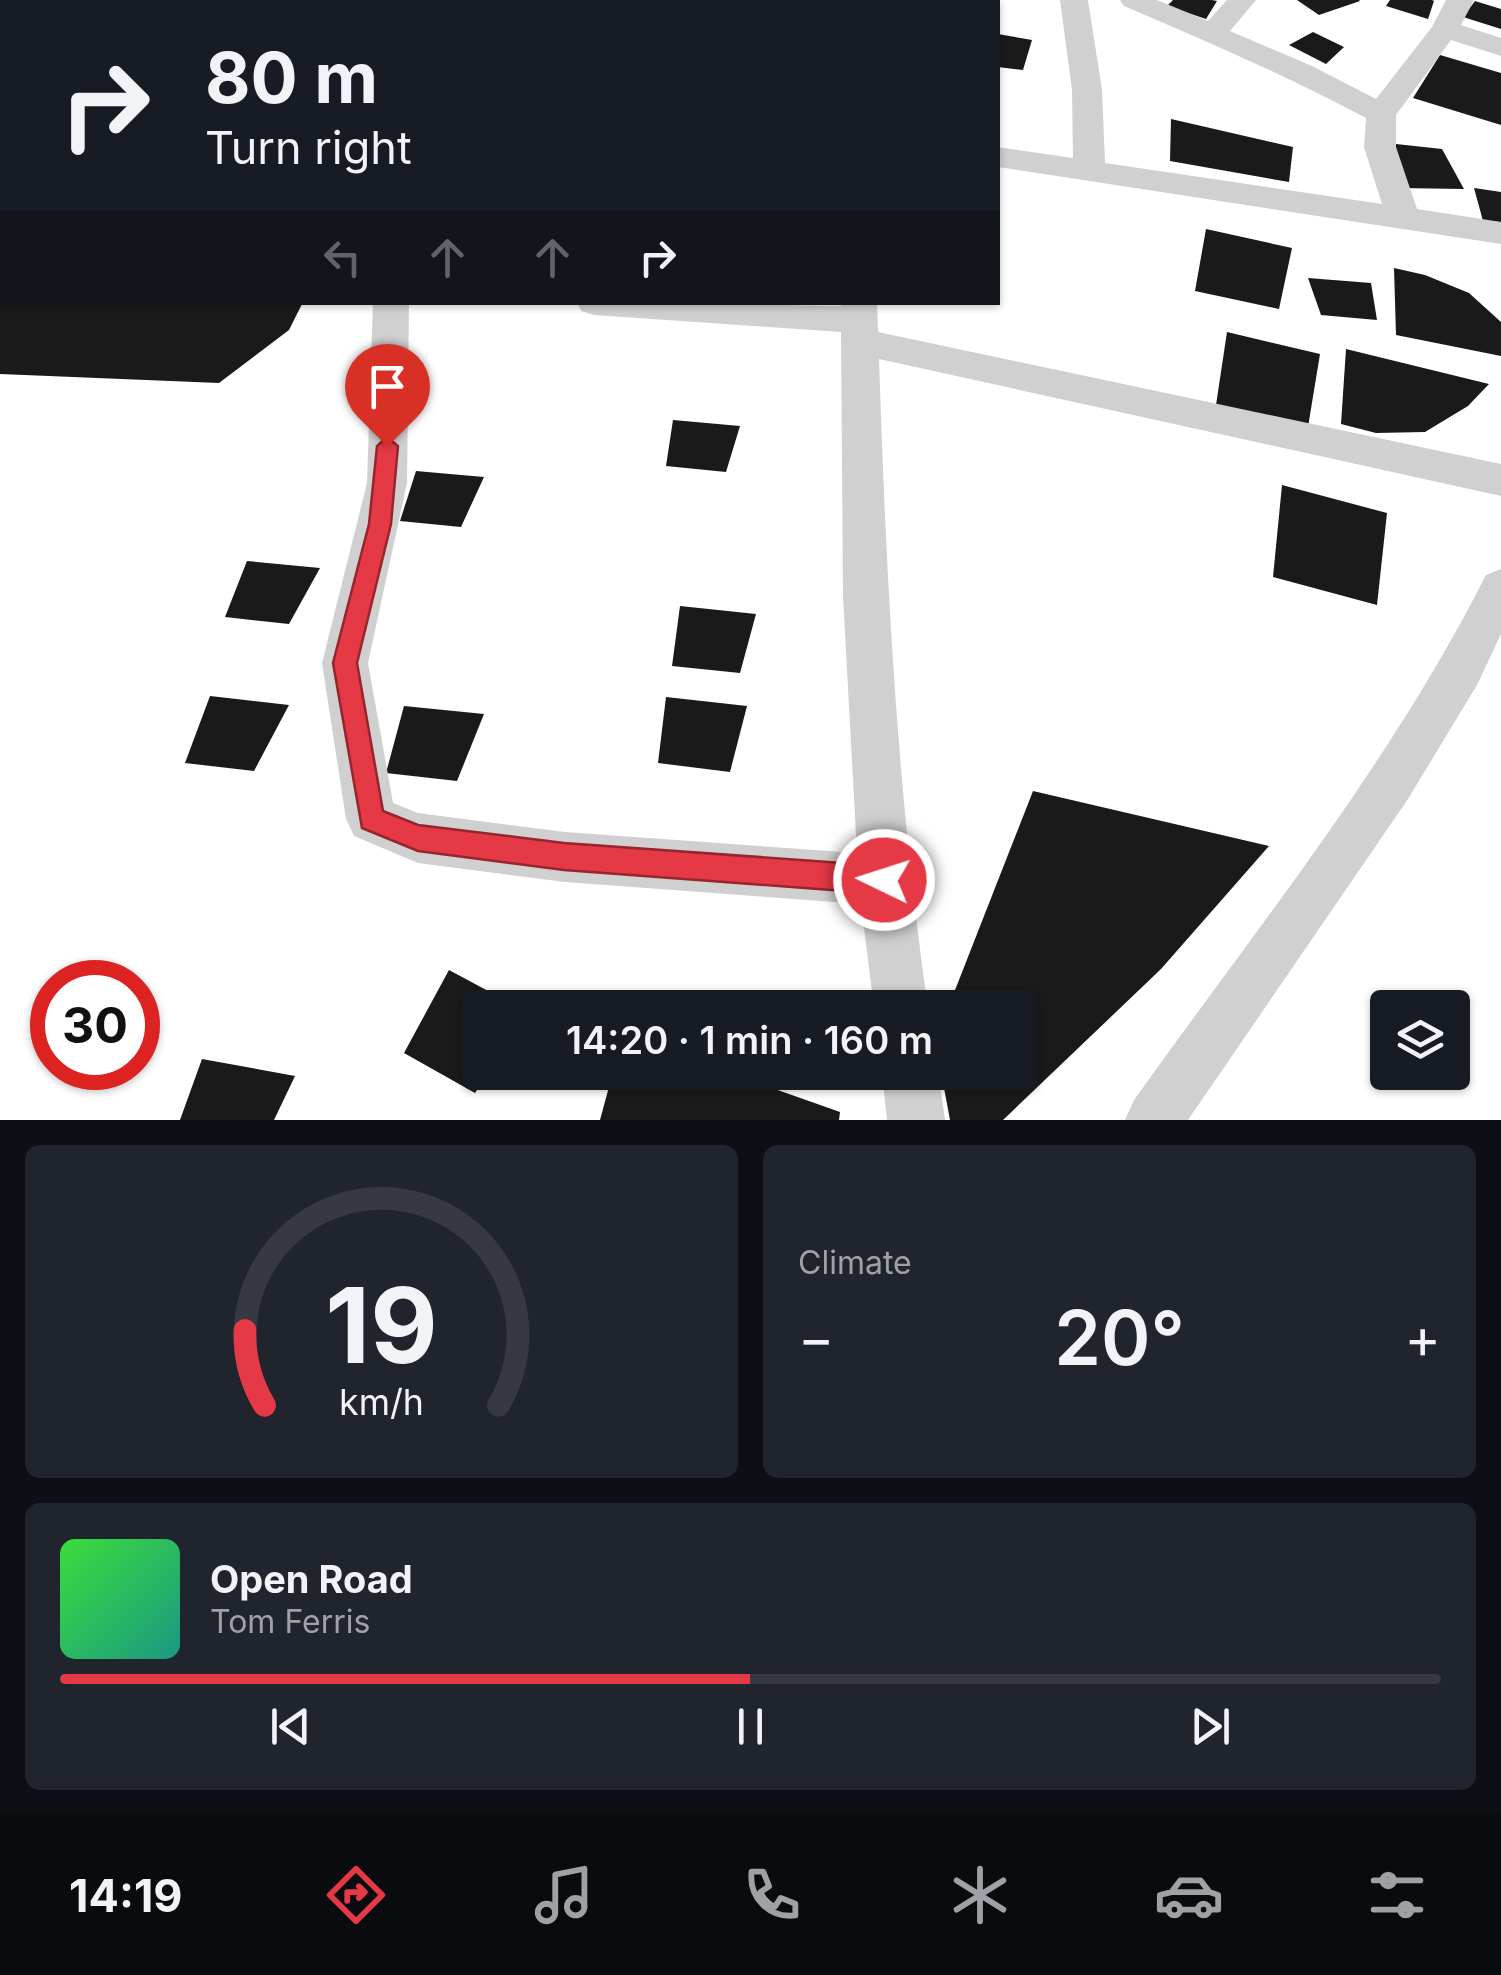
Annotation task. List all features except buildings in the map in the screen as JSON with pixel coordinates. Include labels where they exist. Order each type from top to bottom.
[{"type":"street","points":[[1074,0],[1088,90],[1089,169]]},
{"type":"street","points":[[1134,0],[1302,72],[1381,114]]},
{"type":"street","points":[[1211,36],[1242,0]]},
{"type":"street","points":[[1404,221],[1380,146],[1381,114],[1445,29],[1460,0]]},
{"type":"street","points":[[1445,29],[1501,47]]},
{"type":"street","points":[[1000,157],[1404,221],[1486,240]]},
{"type":"street","points":[[391,305],[387,483],[345,663],[371,819],[418,838],[564,857],[884,880]]},
{"type":"street","points":[[636,305],[858,321],[1501,480]]},
{"type":"street","points":[[858,321],[866,596],[884,880],[899,990]]},
{"type":"street","points":[[1154,1120],[1391,782],[1461,670],[1501,588]]},
{"type":"street","points":[[912,1090],[916,1120]]},
{"type":"route","points":[[387,446],[387,483],[380,524],[345,663],[371,819],[418,838],[564,857],[884,880]]}]
